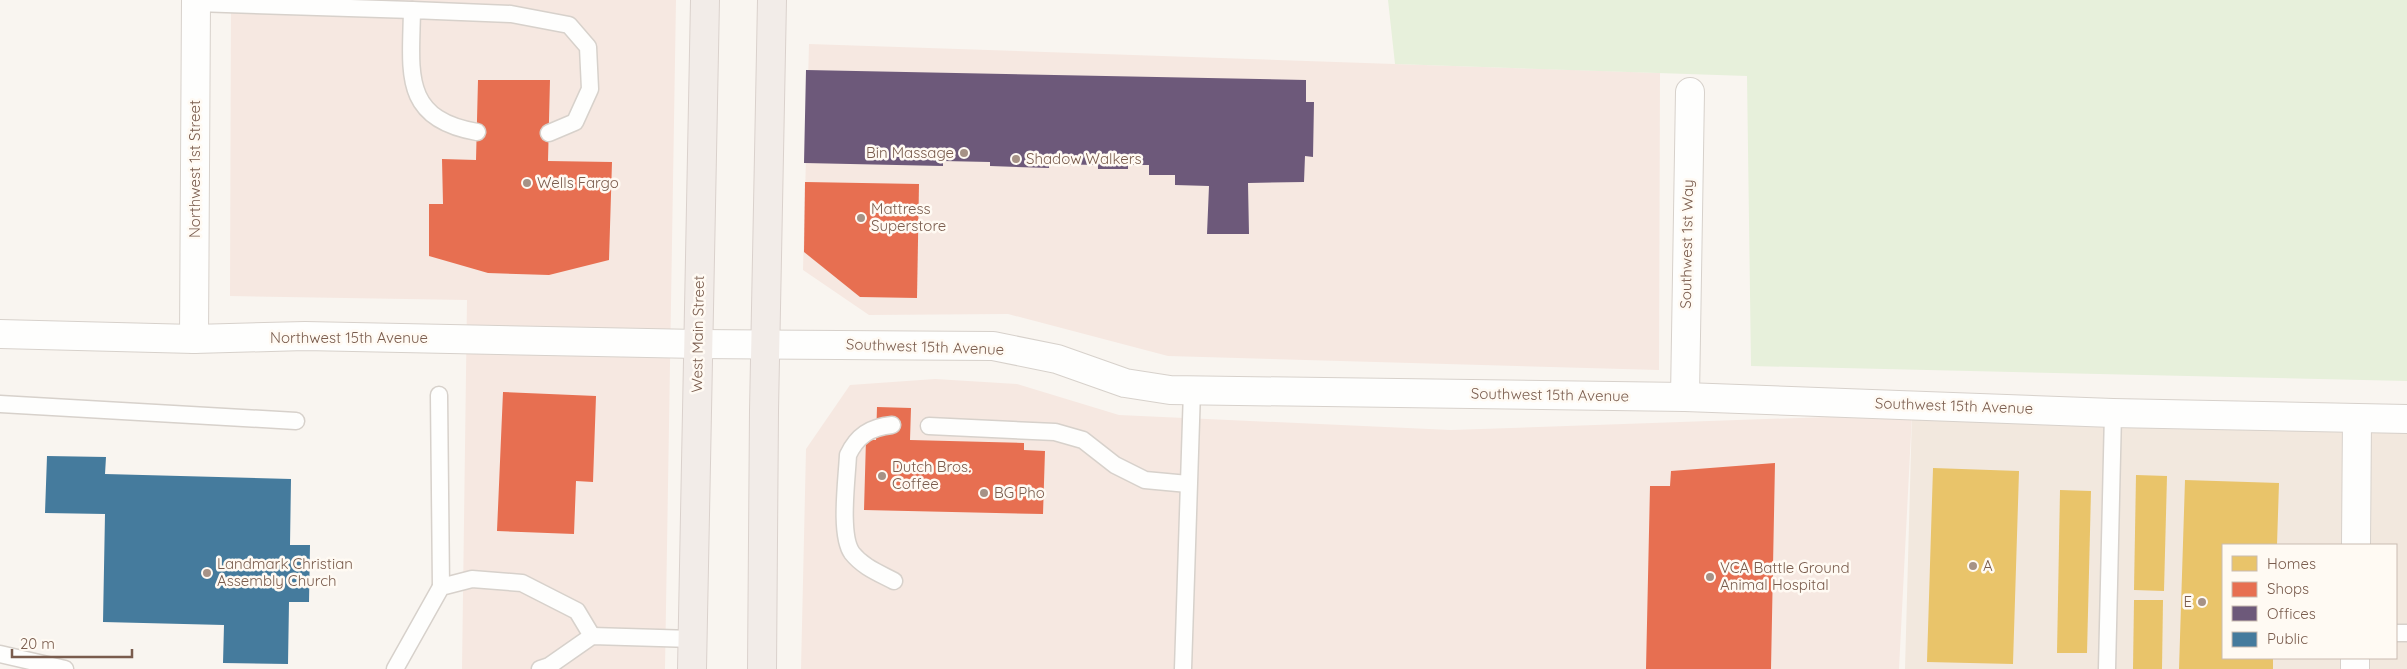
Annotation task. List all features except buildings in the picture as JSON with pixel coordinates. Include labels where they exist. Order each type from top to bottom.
[{"type":"highway","name":"West Main Street","points":[[692,669],[706,0]]},
{"type":"highway","points":[[762,669],[765,344],[772,0]]},
{"type":"street","name":"Northwest 1st Street","points":[[194,339],[196,2]]},
{"type":"street","name":"Southwest 1st Way","points":[[1684,397],[1690,92]]},
{"type":"street","name":"Northwest 15th Avenue","points":[[0,334],[194,339],[305,336],[698,344]]},
{"type":"street","name":"Southwest 15th Avenue","points":[[698,344],[993,346],[1057,359],[1125,383],[1170,390],[1684,397],[2113,413],[2407,419]]},
{"type":"street","points":[[2356,544],[2358,419]]},
{"type":"lane","points":[[196,2],[511,14],[569,25],[588,47],[590,89],[575,122],[549,133]]},
{"type":"lane","points":[[412,10],[411,61],[415,94],[435,118],[461,129],[476,132]]},
{"type":"lane","points":[[1183,669],[1192,390]]},
{"type":"lane","points":[[395,669],[441,587],[440,396]]},
{"type":"lane","points":[[0,404],[157,411],[296,421]]},
{"type":"lane","points":[[2107,669],[2113,413]]},
{"type":"lane","points":[[892,425],[874,427],[863,434],[854,443],[848,455],[846,536],[851,552],[867,568],[894,581]]},
{"type":"lane","points":[[929,426],[1055,432],[1083,440],[1115,465],[1145,480],[1188,484]]},
{"type":"lane","points":[[441,587],[472,579],[522,583],[577,611],[592,636]]},
{"type":"lane","points":[[540,669],[549,666],[592,636],[693,639]]},
{"type":"lane","points":[[0,654],[66,669]]},
{"type":"shaded area","points":[[231,0],[676,0],[665,669],[462,669],[467,300],[230,296]]},
{"type":"shaded area","points":[[809,44],[1660,73],[1659,370],[1168,356],[1008,314],[869,315],[803,270]]},
{"type":"shaded area","points":[[935,379],[1017,384],[1119,415],[1451,430],[1912,414],[1899,669],[801,669],[806,449],[850,385]]},
{"type":"shaded area","points":[[1912,414],[2407,429],[2407,669],[1905,669]]},
{"type":"green space","points":[[1388,0],[2407,0],[2407,381],[1751,366],[1747,76],[1395,64]]},
{"type":"place","name":"Bin Massage","points":[[964,153]]},
{"type":"place","name":"Shadow Walkers","points":[[1016,159]]},
{"type":"place","name":"Wells Fargo","points":[[527,183]]},
{"type":"place","name":"Mattress Superstore","points":[[861,218]]},
{"type":"place","name":"Dutch Bros. Coffee","points":[[882,476]]},
{"type":"place","name":"BG Pho","points":[[984,493]]},
{"type":"place","name":"A","points":[[1973,566]]},
{"type":"place","name":"Landmark Christian Assembly Church","points":[[207,573]]},
{"type":"place","name":"VCA Battle Ground Animal Hospital","points":[[1710,577]]},
{"type":"place","name":"E","points":[[2202,602]]}]
